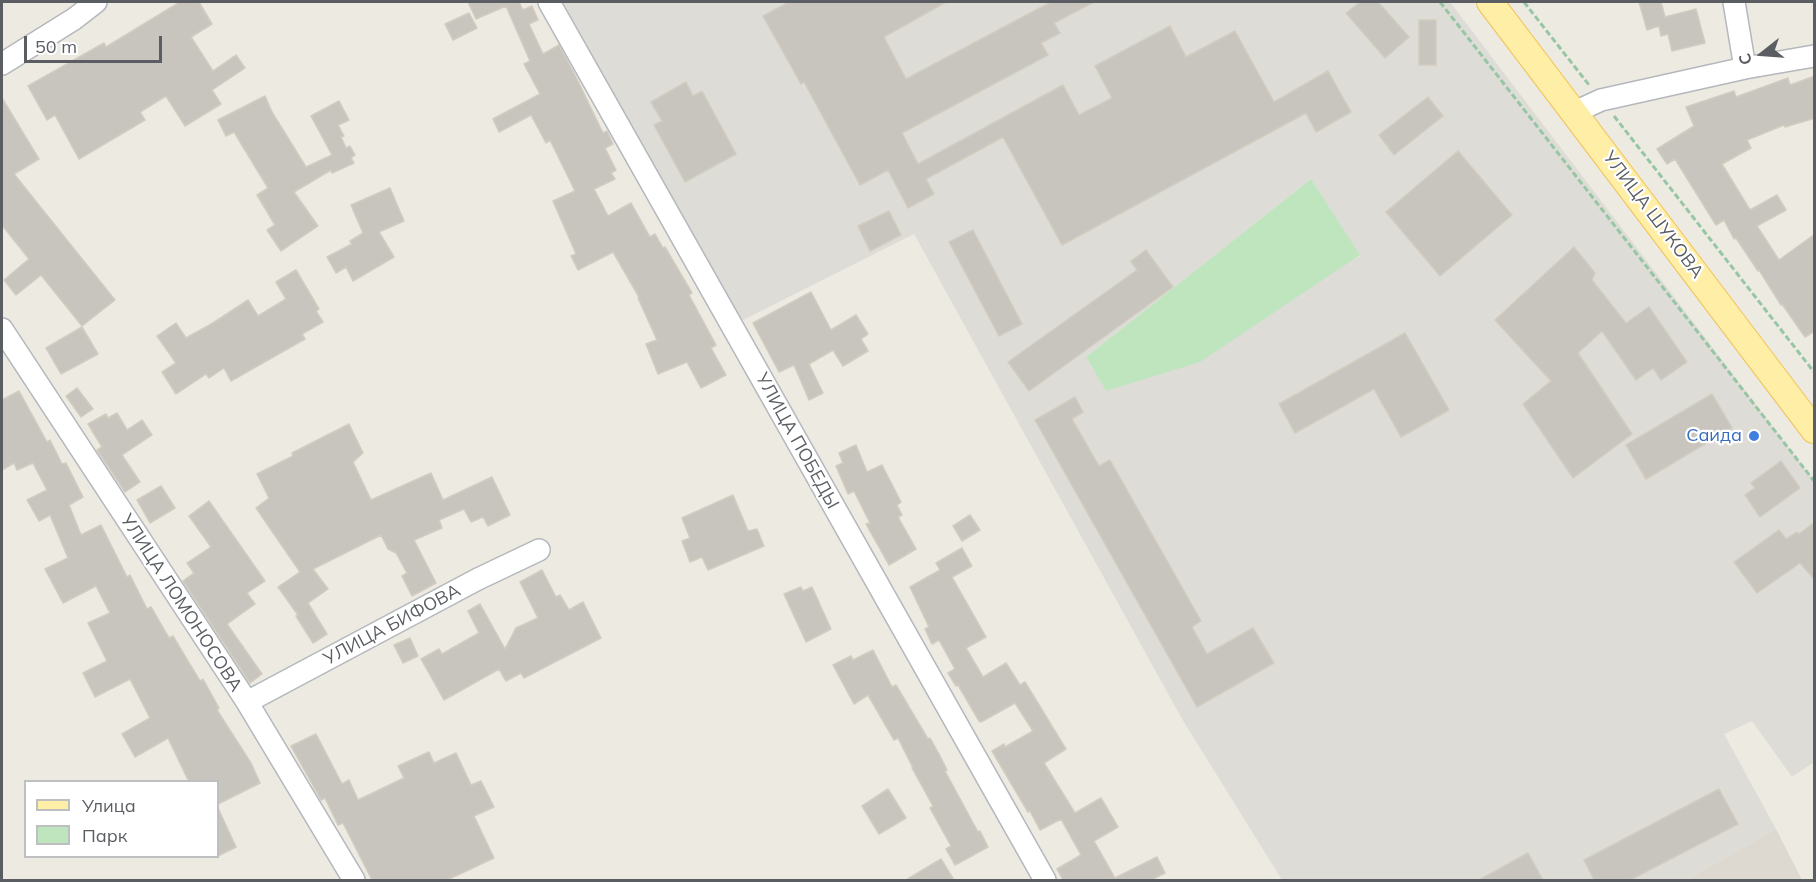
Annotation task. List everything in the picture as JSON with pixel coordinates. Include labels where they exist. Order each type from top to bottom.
[{"type":"main road","name":"УЛИЦА ШУКОВА","points":[[1490,2],[1815,430]]},
{"type":"street","points":[[2,64],[74,19],[96,2]]},
{"type":"street","name":"УЛИЦА ПОБЕДЫ","points":[[549,2],[1045,880]]},
{"type":"street","points":[[1734,2],[1745,68]]},
{"type":"street","points":[[1575,112],[1601,100],[1745,68],[1815,56]]},
{"type":"street","name":"УЛИЦА ЛОМОНОСОВА","points":[[2,329],[247,702],[354,880]]},
{"type":"street","name":"УЛИЦА БИФОВА","points":[[247,702],[478,579],[539,550]]},
{"type":"path","points":[[1440,2],[1815,482]]},
{"type":"path","points":[[1524,2],[1815,372]]},
{"type":"shaded area","points":[[563,2],[1450,2],[1814,481],[1814,762],[1792,777],[1752,721],[1724,734],[1776,829],[1686,880],[1282,880],[1182,719],[914,234],[739,322]],"holes":[[[1311,179],[1360,256],[1106,391],[1086,357]]]},
{"type":"shaded area","points":[[1776,829],[1802,880],[1686,880]]},
{"type":"green space","points":[[1311,179],[1360,255],[1200,362],[1106,391],[1086,357]]},
{"type":"building","points":[[180,2],[199,2],[212,24],[191,37],[213,71],[236,55],[245,68],[212,90],[221,104],[185,126],[166,96],[140,112],[145,120],[79,159],[55,115],[47,120],[28,86],[104,43],[106,47]]},
{"type":"building","points":[[468,2],[519,2],[523,10],[532,6],[538,20],[529,24],[543,54],[559,45],[603,133],[607,131],[613,144],[605,148],[616,170],[611,173],[615,179],[594,189],[608,216],[631,203],[650,237],[655,234],[663,248],[665,247],[692,293],[689,295],[716,345],[711,348],[726,375],[701,388],[687,362],[658,374],[646,344],[657,340],[639,297],[613,252],[578,270],[571,256],[576,254],[553,201],[575,191],[550,140],[546,143],[531,115],[499,132],[493,119],[540,94],[524,64],[530,61],[506,6],[476,19]]},
{"type":"building","points":[[789,2],[946,2],[884,37],[906,79],[1051,2],[1094,2],[1054,23],[1060,33],[1041,43],[1048,55],[902,133],[918,164],[1063,85],[1079,115],[1112,98],[1095,66],[1170,26],[1186,57],[1235,31],[1274,102],[1328,71],[1351,112],[1316,132],[1306,113],[1062,245],[1003,137],[926,179],[934,194],[908,208],[888,170],[860,185],[804,82],[801,84],[763,16]]},
{"type":"building","points":[[1360,2],[1378,2],[1409,37],[1385,58],[1346,13]]},
{"type":"building","points":[[1639,2],[1661,2],[1665,17],[1696,9],[1705,43],[1672,51],[1668,34],[1661,36],[1659,26],[1647,30]]},
{"type":"building","points":[[469,13],[477,28],[453,40],[445,24]]},
{"type":"building","points":[[1419,20],[1436,20],[1436,65],[1419,65]]},
{"type":"building","points":[[1815,76],[1815,118],[1785,127],[1784,125],[1747,140],[1751,148],[1722,164],[1750,210],[1777,195],[1786,210],[1757,226],[1779,260],[1815,234],[1815,331],[1805,337],[1736,238],[1734,239],[1724,220],[1716,225],[1675,159],[1667,164],[1657,149],[1694,126],[1686,107],[1734,91],[1736,97],[1788,78],[1790,85]]},
{"type":"building","points":[[686,82],[693,96],[702,91],[736,154],[685,182],[654,125],[662,121],[651,102]]},
{"type":"building","points":[[265,96],[272,112],[306,167],[332,155],[311,116],[339,101],[349,120],[338,125],[344,136],[341,137],[346,148],[350,146],[355,155],[351,158],[354,163],[332,173],[331,170],[294,192],[318,226],[281,251],[267,230],[275,225],[257,195],[268,188],[234,132],[226,136],[218,120]]},
{"type":"building","points":[[1428,97],[1443,116],[1394,155],[1379,135]]},
{"type":"building","points":[[2,98],[39,159],[14,174],[115,300],[82,326],[41,275],[16,295],[4,280],[29,259],[2,225]]},
{"type":"building","points":[[1458,151],[1512,215],[1440,276],[1386,212]]},
{"type":"building","points":[[390,188],[404,221],[379,232],[394,257],[353,281],[346,267],[336,273],[327,257],[352,244],[350,241],[363,233],[351,205]]},
{"type":"building","points":[[889,211],[901,235],[870,251],[858,226]]},
{"type":"building","points":[[973,230],[1022,324],[999,336],[949,242]]},
{"type":"building","points":[[1574,247],[1595,273],[1592,280],[1626,323],[1649,307],[1687,362],[1661,380],[1653,368],[1636,380],[1602,331],[1578,353],[1632,434],[1573,478],[1523,404],[1551,381],[1495,320]]},
{"type":"building","points":[[1146,250],[1173,287],[1029,391],[1008,362],[1137,270],[1131,261]]},
{"type":"building","points":[[296,270],[319,309],[316,311],[323,322],[302,334],[305,339],[231,381],[224,368],[209,378],[206,374],[176,394],[162,372],[176,363],[157,336],[176,323],[186,338],[248,300],[258,316],[286,299],[276,282]]},
{"type":"building","points":[[811,292],[831,330],[856,315],[868,334],[861,339],[868,351],[843,366],[833,350],[809,364],[823,393],[809,400],[794,365],[779,372],[753,323]]},
{"type":"building","points":[[82,327],[98,354],[61,374],[46,348]]},
{"type":"building","points":[[1405,333],[1449,410],[1401,437],[1374,389],[1295,433],[1279,404]]},
{"type":"building","points":[[77,388],[93,409],[81,417],[66,396]]},
{"type":"building","points":[[19,391],[47,442],[50,440],[62,464],[66,463],[83,497],[69,505],[81,535],[101,525],[127,577],[130,575],[147,609],[151,607],[169,638],[173,636],[200,681],[203,679],[219,708],[217,710],[251,763],[260,783],[219,804],[219,780],[188,780],[168,738],[135,757],[122,734],[150,718],[130,679],[95,697],[83,673],[107,661],[88,623],[110,613],[96,586],[63,603],[45,569],[68,558],[50,515],[39,521],[27,500],[47,490],[33,463],[17,470],[14,463],[2,470],[2,400]]},
{"type":"building","points":[[1712,394],[1732,428],[1646,479],[1626,445]]},
{"type":"building","points":[[1075,397],[1083,412],[1072,419],[1099,466],[1110,460],[1201,621],[1192,627],[1207,654],[1253,628],[1274,663],[1197,707],[1035,420]]},
{"type":"building","points":[[117,413],[127,430],[142,420],[152,435],[122,455],[140,482],[125,492],[97,450],[102,447],[88,424],[106,414],[108,418]]},
{"type":"building","points":[[349,424],[363,453],[353,462],[371,500],[431,473],[443,500],[492,477],[510,515],[488,526],[483,517],[471,522],[464,509],[439,520],[442,528],[414,540],[436,583],[412,596],[402,576],[407,573],[396,553],[388,549],[381,535],[313,569],[328,589],[308,603],[327,634],[313,643],[296,616],[298,615],[278,587],[300,572],[256,508],[269,498],[257,474]]},
{"type":"building","points":[[856,445],[867,472],[882,465],[901,502],[897,505],[902,515],[898,517],[916,549],[889,565],[866,524],[870,523],[854,491],[848,494],[836,466],[843,463],[839,453]]},
{"type":"building","points":[[1781,461],[1800,488],[1760,517],[1745,495],[1755,488],[1751,483]]},
{"type":"building","points":[[161,486],[175,508],[150,523],[137,500]]},
{"type":"building","points":[[733,495],[748,531],[757,529],[764,546],[708,570],[702,557],[690,562],[682,541],[690,538],[682,518]]},
{"type":"building","points":[[209,501],[265,581],[247,593],[255,604],[227,624],[262,674],[250,683],[183,581],[194,573],[187,563],[211,547],[189,516]]},
{"type":"building","points":[[970,515],[980,530],[962,541],[953,526]]},
{"type":"building","points":[[1815,522],[1815,580],[1800,563],[1757,593],[1734,562],[1779,530],[1786,539],[1797,532],[1799,534]]},
{"type":"building","points":[[962,548],[972,566],[952,577],[986,637],[966,648],[983,677],[1006,663],[1020,685],[1025,682],[1066,749],[1044,763],[1075,813],[1101,798],[1118,827],[1094,841],[1115,878],[1157,857],[1165,873],[1151,880],[1063,880],[1057,869],[1081,855],[1061,819],[1040,830],[992,751],[1004,744],[1005,747],[1033,731],[1015,703],[979,721],[958,685],[956,686],[948,673],[955,669],[939,640],[932,644],[925,629],[929,627],[910,587],[940,570],[936,563]]},
{"type":"building","points":[[542,570],[556,597],[560,595],[569,610],[583,602],[601,638],[524,678],[521,673],[506,681],[499,669],[444,700],[421,659],[439,649],[442,654],[479,633],[468,611],[480,604],[505,649],[516,628],[538,618],[520,582]]},
{"type":"building","points":[[801,587],[803,591],[812,587],[831,629],[806,642],[784,594]]},
{"type":"building","points":[[410,638],[418,656],[403,663],[394,645]]},
{"type":"building","points":[[873,650],[892,687],[896,685],[928,739],[930,738],[947,770],[945,771],[988,847],[955,865],[946,849],[951,846],[930,808],[933,806],[898,738],[894,740],[868,695],[854,704],[833,665],[851,656],[853,660]]},
{"type":"building","points":[[316,734],[342,784],[349,780],[358,800],[404,778],[398,766],[429,752],[434,763],[456,753],[471,785],[481,781],[494,807],[474,816],[494,858],[447,880],[372,880],[343,823],[338,825],[325,798],[321,800],[291,746]]},
{"type":"building","points":[[888,789],[906,818],[879,834],[862,806]]},
{"type":"building","points":[[1719,789],[1738,824],[1630,880],[1594,880],[1584,860]]},
{"type":"building","points":[[219,810],[236,847],[219,856]]},
{"type":"building","points":[[1528,853],[1543,880],[1479,880]]},
{"type":"building","points":[[941,859],[954,880],[906,880]]},
{"type":"place","name":"Саида","points":[[1754,436]]}]
